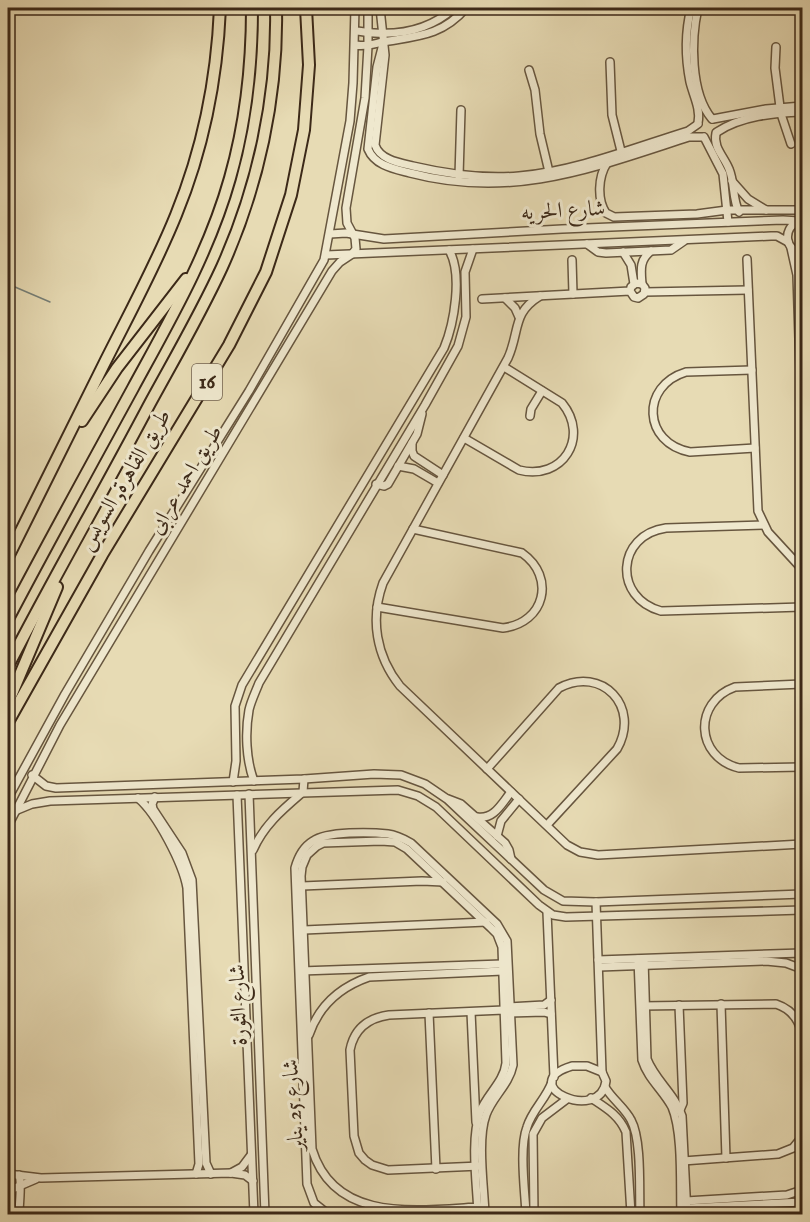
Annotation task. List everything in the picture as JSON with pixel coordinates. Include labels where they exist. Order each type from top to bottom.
[{"type":"highway","points":[[8,557],[158,255],[184,195],[201,142],[212,89],[220,8]]},
{"type":"highway","name":"طريق القاهرة, السويس","points":[[8,619],[195,271],[224,198],[239,143],[250,74],[252,8]]},
{"type":"highway","name":"طريق القاهرة, السويس","points":[[8,722],[102,555],[229,345],[266,272],[291,195],[304,130],[309,65],[306,8]]},
{"type":"highway","name":"طريق القاهرة, السويس","points":[[8,666],[202,307],[232,243],[248,199],[265,131],[273,72],[277,10]]},
{"type":"highway","points":[[55,463],[107,382],[173,294],[195,271]]},
{"type":"highway","points":[[8,703],[73,546]]},
{"type":"street","name":"طريق احمد عرابى","points":[[8,798],[79,670],[149,551],[249,391],[326,255],[352,102],[356,8]]},
{"type":"street","points":[[352,255],[356,245],[354,235],[347,223],[346,208],[362,120],[368,46],[368,8]]},
{"type":"street","points":[[380,8],[384,42],[377,67],[373,133],[368,145],[373,151],[375,160],[425,176],[506,184],[587,169],[689,137],[712,137],[716,132],[740,121],[778,110],[802,112]]},
{"type":"street","points":[[355,31],[401,33],[419,29],[454,8]]},
{"type":"street","points":[[355,45],[368,46],[412,39],[436,30],[466,8]]},
{"type":"street","points":[[696,8],[690,49],[690,79],[699,111],[699,133],[704,137],[723,174],[728,222]]},
{"type":"street","points":[[776,47],[778,110],[790,144]]},
{"type":"street","points":[[690,49],[706,110],[717,126],[716,145],[728,166],[740,222]]},
{"type":"street","points":[[610,62],[612,115],[621,151]]},
{"type":"street","points":[[529,70],[535,90],[537,122],[550,175]]},
{"type":"street","points":[[550,175],[688,131],[704,118],[713,119],[802,106]]},
{"type":"street","points":[[459,178],[461,110]]},
{"type":"street","points":[[606,163],[601,174],[600,185],[603,210],[614,217],[697,214],[727,210],[802,210]]},
{"type":"street","points":[[587,169],[596,176],[600,185]]},
{"type":"street","points":[[732,181],[748,199],[769,211]]},
{"type":"street","points":[[335,206],[340,210],[346,208]]},
{"type":"street","points":[[761,221],[765,228],[761,236]]},
{"type":"street","points":[[801,221],[789,229],[789,245],[800,284],[802,434]]},
{"type":"street","name":"شارع الحريه","points":[[330,234],[340,233],[384,239],[562,229],[801,221]]},
{"type":"street","points":[[562,229],[562,245]]},
{"type":"street","name":"شارع الحريه","points":[[326,255],[761,236],[777,236],[802,254]]},
{"type":"street","points":[[384,239],[384,253]]},
{"type":"street","points":[[587,244],[602,253],[671,250],[685,241]]},
{"type":"street","points":[[254,781],[248,766],[249,709],[259,682],[425,405],[460,340],[465,323],[464,278],[473,249]]},
{"type":"street","points":[[233,782],[236,706],[242,685],[441,354],[452,331],[455,306],[454,259],[449,250]]},
{"type":"street","points":[[645,292],[642,284],[642,264],[651,251]]},
{"type":"street","points":[[623,252],[631,265],[634,284],[630,291]]},
{"type":"street","name":"طريق احمد عرابى","points":[[8,826],[33,775],[89,677],[332,271],[340,262],[352,255]]},
{"type":"street","points":[[747,259],[758,506],[764,525],[802,569]]},
{"type":"street","points":[[572,260],[573,294]]},
{"type":"street","points":[[631,265],[642,264]]},
{"type":"street","points":[[634,284],[642,284]]},
{"type":"street","points":[[630,291],[634,297],[638,298],[645,292],[748,290]]},
{"type":"street","points":[[483,299],[630,291]]},
{"type":"street","points":[[540,296],[528,305],[519,317],[512,348],[504,367],[383,583],[377,608],[378,641],[386,665],[395,679],[571,848],[593,855],[802,844]]},
{"type":"street","points":[[505,298],[515,308],[519,317]]},
{"type":"street","points":[[441,354],[452,356]]},
{"type":"street","points":[[464,438],[519,470],[536,472],[552,468],[570,450],[573,442],[573,425],[562,403],[504,367]]},
{"type":"street","points":[[752,370],[686,372],[677,375],[662,387],[657,395],[653,415],[658,432],[664,440],[681,450],[690,452],[755,448]]},
{"type":"street","points":[[530,416],[531,409],[542,391]]},
{"type":"street","points":[[376,484],[384,486],[388,484],[412,443],[425,405]]},
{"type":"street","points":[[412,443],[413,454],[418,460],[443,475]]},
{"type":"street","points":[[414,469],[418,460]]},
{"type":"street","points":[[398,466],[414,469],[438,483]]},
{"type":"street","points":[[764,525],[666,528],[651,532],[639,540],[627,560],[627,575],[631,590],[641,602],[661,611],[802,607]]},
{"type":"street","points":[[337,526],[348,532]]},
{"type":"street","points":[[377,608],[503,627],[520,624],[534,613],[538,606],[543,589],[542,580],[535,564],[522,553],[413,529]]},
{"type":"street","points":[[79,670],[89,677]]},
{"type":"street","points":[[487,769],[559,688],[572,682],[587,681],[601,685],[613,694],[621,706],[625,720],[621,742],[547,825]]},
{"type":"street","points":[[802,684],[735,687],[711,704],[704,725],[706,740],[714,753],[732,766],[739,768],[802,767]]},
{"type":"street","points":[[236,746],[248,745]]},
{"type":"street","points":[[33,775],[41,783],[51,787],[233,782],[374,774],[401,776],[425,784],[447,799],[544,890],[556,898],[570,902],[596,902],[802,894]]},
{"type":"street","points":[[252,853],[266,827],[275,816],[303,792],[303,779]]},
{"type":"street","points":[[81,787],[81,799]]},
{"type":"street","points":[[15,811],[38,802],[81,799],[387,789],[408,792],[436,807],[547,912],[566,917],[597,917],[802,910]]},
{"type":"street","points":[[476,817],[485,818],[493,814],[512,792]]},
{"type":"street","name":"شارع الثورة","points":[[249,794],[265,1215]]},
{"type":"street","name":"شارع الثورة","points":[[237,795],[254,1215]]},
{"type":"street","points":[[155,797],[153,809],[182,853],[192,880],[202,1163],[196,1174]]},
{"type":"street","points":[[138,798],[178,858],[187,888],[202,1163],[211,1174]]},
{"type":"street","points":[[447,799],[459,803],[497,836],[508,848],[511,859]]},
{"type":"street","points":[[497,836],[501,821],[519,799]]},
{"type":"street","points":[[493,814],[501,821]]},
{"type":"street","points":[[302,971],[295,868],[301,852],[313,840],[335,835],[396,836],[411,843],[454,889]]},
{"type":"street","points":[[302,971],[304,930],[302,867],[307,855],[316,846],[330,842],[395,842],[407,849],[430,871],[501,929],[504,942],[512,1071],[490,1104],[484,1119],[478,1211]]},
{"type":"street","points":[[489,857],[497,846]]},
{"type":"street","points":[[422,881],[429,876],[430,871]]},
{"type":"street","points":[[302,886],[443,882]]},
{"type":"street","points":[[461,894],[504,942],[502,968],[508,1010],[506,1069],[485,1102],[476,1127]]},
{"type":"street","points":[[715,898],[716,914]]},
{"type":"street","points":[[596,902],[602,1072],[605,1087],[613,1100],[629,1116],[635,1128],[640,1215]]},
{"type":"street","points":[[547,912],[554,1091],[567,1099],[582,1101],[591,1098],[605,1087]]},
{"type":"street","points":[[304,930],[486,922]]},
{"type":"street","points":[[599,964],[802,953]]},
{"type":"street","points":[[641,962],[765,961],[786,963],[802,969]]},
{"type":"street","points":[[641,962],[648,1059],[654,1073],[680,1110],[683,1124],[681,1215]]},
{"type":"street","points":[[244,963],[256,963]]},
{"type":"street","points":[[302,971],[379,972],[502,968]]},
{"type":"street","name":"شارع 25 يناير","points":[[302,971],[308,1040],[307,1184],[314,1203],[328,1215]]},
{"type":"street","name":"شارع 25 يناير","points":[[302,971],[307,1096],[312,1149],[314,1159],[325,1179],[340,1195],[358,1206],[378,1211],[398,1213],[478,1211]]},
{"type":"street","points":[[308,1040],[318,1015],[334,995],[357,981],[379,972]]},
{"type":"street","points":[[480,1167],[380,1169],[365,1160],[359,1153],[354,1136],[350,1050],[356,1033],[370,1020],[389,1015],[508,1010],[544,1005],[551,1000]]},
{"type":"street","points":[[643,1006],[768,1003],[783,1007],[796,1017],[802,1035]]},
{"type":"street","points":[[721,1004],[726,1158]]},
{"type":"street","points":[[679,1005],[683,1103],[680,1110]]},
{"type":"street","points":[[643,1006],[642,1060],[647,1073],[666,1098],[674,1115],[687,1208],[780,1199],[802,1202]]},
{"type":"street","points":[[508,1010],[551,1014]]},
{"type":"street","points":[[471,1012],[473,1089],[484,1215]]},
{"type":"street","points":[[429,1013],[436,1168]]},
{"type":"street","points":[[526,1215],[523,1144],[530,1119],[547,1094],[553,1080],[562,1070],[577,1065],[602,1072]]},
{"type":"street","points":[[591,1098],[612,1112],[623,1124],[626,1132],[631,1215]]},
{"type":"street","points":[[534,1215],[532,1144],[536,1125],[567,1099]]},
{"type":"street","points":[[682,1161],[786,1152],[793,1148],[802,1137]]},
{"type":"street","points":[[523,1144],[532,1144]]},
{"type":"street","points":[[231,1173],[245,1165],[252,1153]]},
{"type":"street","points":[[8,1174],[41,1178],[231,1173],[246,1175],[253,1181]]},
{"type":"street","points":[[19,1175],[21,1180],[19,1215]]},
{"type":"street","points":[[8,1188],[41,1178]]},
{"type":"street","points":[[780,1199],[802,1190]]},
{"type":"street","points":[[8,1194],[11,1215]]},
{"type":"street","points":[[630,1196],[639,1196]]},
{"type":"street","points":[[265,1204],[271,1215]]},
{"type":"waterway","points":[[8,284],[50,302]]}]
